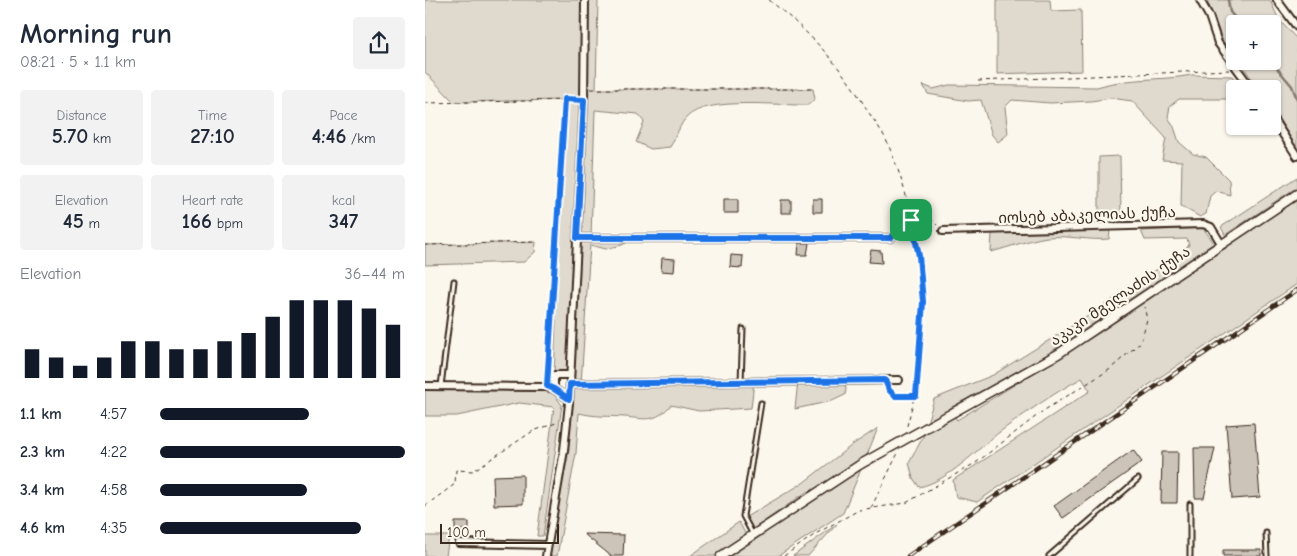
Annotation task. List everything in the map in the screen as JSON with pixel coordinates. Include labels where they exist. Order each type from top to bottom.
[{"type":"street","points":[[546,556],[565,450],[569,399],[584,100],[585,0]]},
{"type":"street","points":[[1200,0],[1209,16],[1218,43],[1226,54]]},
{"type":"street","points":[[1277,0],[1297,27]]},
{"type":"street","points":[[1238,70],[1245,80]]},
{"type":"street","points":[[1281,131],[1297,156]]},
{"type":"street","name":"აკაკი მგელაძის ქუჩა","points":[[721,556],[861,464],[1058,354],[1297,194]]},
{"type":"street","name":"იოსებ აბაკელიას ქუჩა","points":[[943,231],[1203,224],[1211,227],[1222,245]]},
{"type":"street","points":[[577,238],[891,238]]},
{"type":"street","points":[[554,389],[555,375],[570,375]]},
{"type":"street","points":[[570,384],[899,380]]},
{"type":"street","points":[[425,388],[442,386],[547,386],[569,399]]},
{"type":"street","points":[[459,543],[547,545]]},
{"type":"lane","points":[[442,386],[454,281]]},
{"type":"lane","points":[[741,382],[743,330]]},
{"type":"lane","points":[[753,534],[743,516],[761,403]]},
{"type":"lane","points":[[1049,556],[1138,479]]},
{"type":"lane","points":[[1190,504],[1190,556]]},
{"type":"lane","points":[[1266,533],[1267,556]]},
{"type":"path","points":[[769,0],[823,48],[854,87],[887,142],[911,220],[919,256],[923,302],[916,396],[905,432]]},
{"type":"path","points":[[978,81],[1238,70]]},
{"type":"path","points":[[584,89],[813,88]]},
{"type":"path","points":[[547,386],[565,99]]},
{"type":"path","points":[[425,103],[584,100]]},
{"type":"path","points":[[891,238],[915,217],[926,217],[933,220],[943,231]]},
{"type":"path","points":[[425,245],[536,242]]},
{"type":"path","points":[[784,556],[817,533],[859,510],[906,503],[977,462],[1043,411],[1109,370],[1141,342],[1147,319],[1142,298]]},
{"type":"path","points":[[885,380],[889,390],[895,396],[916,396]]},
{"type":"path","points":[[425,506],[455,484],[456,470],[473,471],[533,431],[567,419]]},
{"type":"path","points":[[871,508],[900,450]]},
{"type":"shaded area","points":[[425,0],[598,0],[596,89],[813,89],[815,99],[808,105],[727,104],[697,110],[685,119],[670,147],[651,149],[636,142],[644,122],[638,114],[595,110],[591,237],[636,238],[622,245],[606,249],[590,245],[581,384],[754,382],[751,408],[699,411],[671,405],[660,415],[645,419],[579,413],[576,453],[557,556],[548,556],[569,450],[573,388],[580,387],[581,385],[570,384],[570,375],[554,375],[556,320],[551,319],[565,100],[454,102],[425,72]]},
{"type":"shaded area","points":[[997,0],[1050,0],[1051,11],[1081,10],[1082,71],[997,74]]},
{"type":"shaded area","points":[[1207,0],[1270,0],[1277,15],[1226,15],[1226,45]]},
{"type":"shaded area","points":[[1281,22],[1297,39],[1297,148],[1281,122],[1281,80],[1253,80],[1245,70],[1281,70]]},
{"type":"shaded area","points":[[1192,75],[1232,76],[1235,80],[1226,80],[1226,99],[1179,99],[1170,106],[1168,117],[1179,142],[1193,154],[1206,157],[1229,180],[1230,195],[1216,191],[1210,196],[1206,214],[1200,217],[1181,206],[1182,161],[1162,160],[1166,138],[1132,101],[1111,98],[1050,103],[1012,100],[1005,107],[1008,134],[998,142],[992,135],[981,100],[968,101],[928,94],[923,85],[933,89],[949,85],[1097,87],[1132,80]]},
{"type":"shaded area","points":[[1120,156],[1121,217],[1099,217],[1099,157]]},
{"type":"shaded area","points":[[1297,177],[1297,187],[1225,235],[1221,227]]},
{"type":"shaded area","points":[[1297,200],[1297,284],[977,502],[956,497],[953,480],[1090,391],[1082,378],[1051,396],[1011,424],[952,471],[930,484],[919,487],[913,478],[909,463],[923,437],[934,399],[993,375],[1093,313],[1184,251],[1189,245],[1187,239],[1145,240],[1141,231],[1203,228],[1214,243],[1043,357],[950,408],[957,420],[1099,333]]},
{"type":"shaded area","points":[[1110,230],[1109,239],[1047,237],[991,252],[992,233]]},
{"type":"shaded area","points":[[536,242],[535,252],[524,262],[425,265],[425,245]]},
{"type":"shaded area","points":[[844,380],[845,395],[832,401],[795,409],[798,381]]},
{"type":"shaded area","points":[[425,386],[554,389],[554,394],[562,405],[543,536],[537,536],[554,407],[519,403],[457,416],[425,416]]},
{"type":"shaded area","points":[[878,428],[843,513],[778,556],[729,556],[811,500],[812,496],[808,491],[753,529],[746,517],[803,483],[852,445]]},
{"type":"shaded area","points":[[739,522],[746,535],[715,556],[690,556]]},
{"type":"shaded area","points":[[837,524],[808,556],[793,556]]},
{"type":"shaded area","points":[[425,536],[449,536],[446,556],[425,556]]},
{"type":"building","points":[[724,199],[738,199],[738,213],[724,213]]},
{"type":"building","points":[[813,199],[822,199],[822,212],[813,212]]},
{"type":"building","points":[[781,200],[791,200],[791,213],[781,213]]},
{"type":"building","points":[[799,243],[809,243],[807,255],[798,255]]},
{"type":"building","points":[[871,250],[881,251],[882,263],[869,262]]},
{"type":"building","points":[[731,255],[743,256],[742,268],[730,267]]},
{"type":"building","points":[[662,258],[675,259],[674,272],[661,271]]},
{"type":"building","points":[[1254,423],[1260,497],[1232,499],[1226,425]]},
{"type":"building","points":[[1194,448],[1215,448],[1204,498],[1195,498]]},
{"type":"building","points":[[1133,450],[1142,462],[1063,518],[1054,506]]},
{"type":"building","points":[[1162,452],[1178,452],[1177,503],[1161,503]]},
{"type":"building","points":[[523,475],[523,504],[494,505],[493,476]]},
{"type":"building","points":[[455,522],[469,522],[469,530],[455,530]]},
{"type":"building","points":[[584,534],[624,535],[623,556],[611,556]]},
{"type":"building","points":[[1223,550],[1261,550],[1261,556],[1223,556]]},
{"type":"waterway","points":[[1228,0],[1230,12],[1232,15]]},
{"type":"waterway","points":[[1279,70],[1292,86],[1297,99]]},
{"type":"railway","points":[[908,556],[1297,290]]},
{"type":"route","points":[[565,99],[584,100],[577,238],[891,238],[911,220],[919,256],[923,302],[916,396],[895,396],[889,390],[885,380],[570,384],[569,399],[547,386],[565,99]]}]
